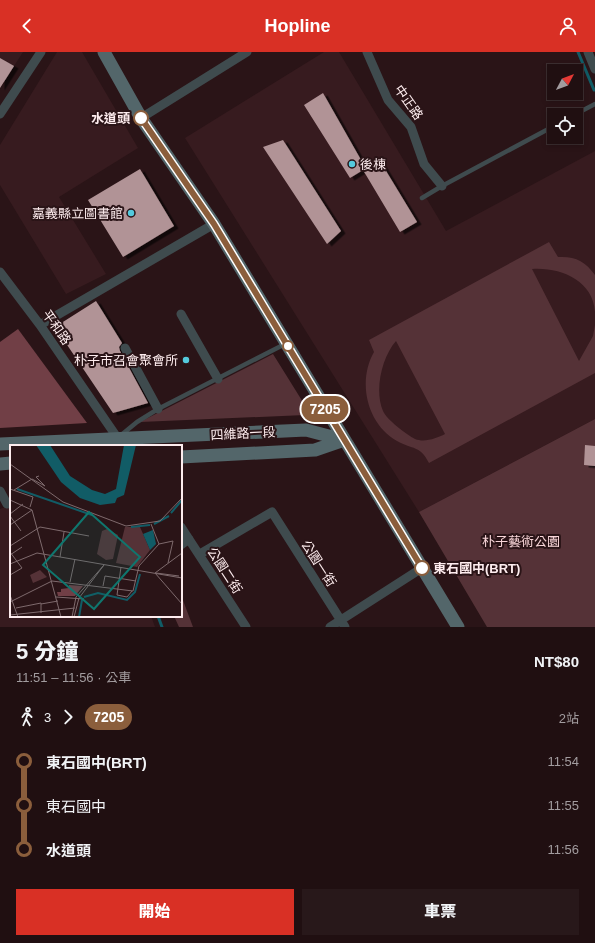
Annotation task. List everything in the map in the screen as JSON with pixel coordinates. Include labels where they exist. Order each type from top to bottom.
[{"type":"main road","points":[[104,52],[141,118],[214,224],[458,627]]},
{"type":"main road","name":"四維路一段","points":[[0,444],[120,442],[306,430],[344,440]]},
{"type":"main road","name":"四維路一段","points":[[182,458],[314,450],[344,440]]},
{"type":"main road","points":[[0,464],[10,463]]},
{"type":"street","points":[[0,114],[41,52]]},
{"type":"street","points":[[141,118],[247,52]]},
{"type":"street","name":"中正路","points":[[368,52],[388,100],[411,126],[424,164],[442,186]]},
{"type":"street","points":[[588,52],[595,69]]},
{"type":"street","points":[[40,325],[214,224]]},
{"type":"street","name":"平和路","points":[[0,272],[40,325],[120,442]]},
{"type":"street","points":[[181,314],[218,379]]},
{"type":"street","points":[[125,348],[158,409]]},
{"type":"street","points":[[0,491],[7,504]]},
{"type":"street","name":"公園一街","points":[[200,554],[272,512],[343,624]]},
{"type":"street","name":"公園二街","points":[[182,528],[246,627]]},
{"type":"street","points":[[182,544],[190,539]]},
{"type":"street","points":[[330,627],[343,624],[422,568]]},
{"type":"lane","points":[[583,110],[595,104]]},
{"type":"lane","points":[[422,198],[547,130]]},
{"type":"lane","points":[[120,442],[137,422],[158,409],[286,344]]},
{"type":"shaded area","points":[[0,52],[23,52],[0,88]]},
{"type":"shaded area","points":[[57,52],[82,52],[138,148],[59,197],[106,274],[66,294],[0,185],[0,145]]},
{"type":"shaded area","points":[[324,52],[339,52],[446,231],[595,151],[595,419],[419,512],[185,138]]},
{"type":"shaded area","points":[[18,329],[87,423],[0,428],[0,342]]},
{"type":"shaded area","points":[[10,505],[10,617],[151,617],[155,627],[0,627],[0,509]]},
{"type":"green space","points":[[549,242],[558,257],[570,257],[579,260],[595,275],[595,312],[593,301],[582,284],[564,273],[553,270],[532,269],[579,361],[593,336],[595,325],[595,373],[429,463],[422,453],[397,441],[387,434],[378,424],[372,413],[366,389],[366,376],[374,352],[369,340]],"holes":[[[396,341],[445,434],[427,440],[415,439],[392,422],[383,411],[380,403],[379,384],[383,365]]]},
{"type":"green space","points":[[273,354],[306,407],[305,415],[140,422]]},
{"type":"green space","name":"朴子藝術公園","points":[[595,419],[595,627],[487,627],[419,512]]},
{"type":"green space","points":[[182,598],[193,627],[179,627],[174,617],[182,617]]},
{"type":"building","points":[[0,58],[14,66],[0,88]]},
{"type":"building","name":"後棟","points":[[323,93],[365,167],[380,161],[417,222],[400,232],[363,170],[350,178],[304,105]]},
{"type":"building","points":[[283,140],[341,231],[327,244],[263,147]]},
{"type":"building","name":"嘉義縣立圖書館","points":[[140,169],[174,226],[123,257],[88,200]]},
{"type":"building","points":[[96,301],[122,343],[119,347],[120,351],[148,403],[113,413],[55,327]]},
{"type":"building","points":[[585,445],[595,446],[595,466],[584,465]]},
{"type":"waterway","points":[[578,52],[594,90]]},
{"type":"waterway","points":[[158,617],[162,627]]},
{"type":"bus line","name":"7205","points":[[141,118],[214,224],[422,568]]},
{"type":"place","name":"水道頭","points":[[141,118]]},
{"type":"place","name":"後棟","points":[[352,164]]},
{"type":"place","name":"嘉義縣立圖書館","points":[[131,213]]},
{"type":"place","name":"朴子市召會聚會所","points":[[186,360]]},
{"type":"place","name":"東石國中(BRT)","points":[[422,568]]}]
